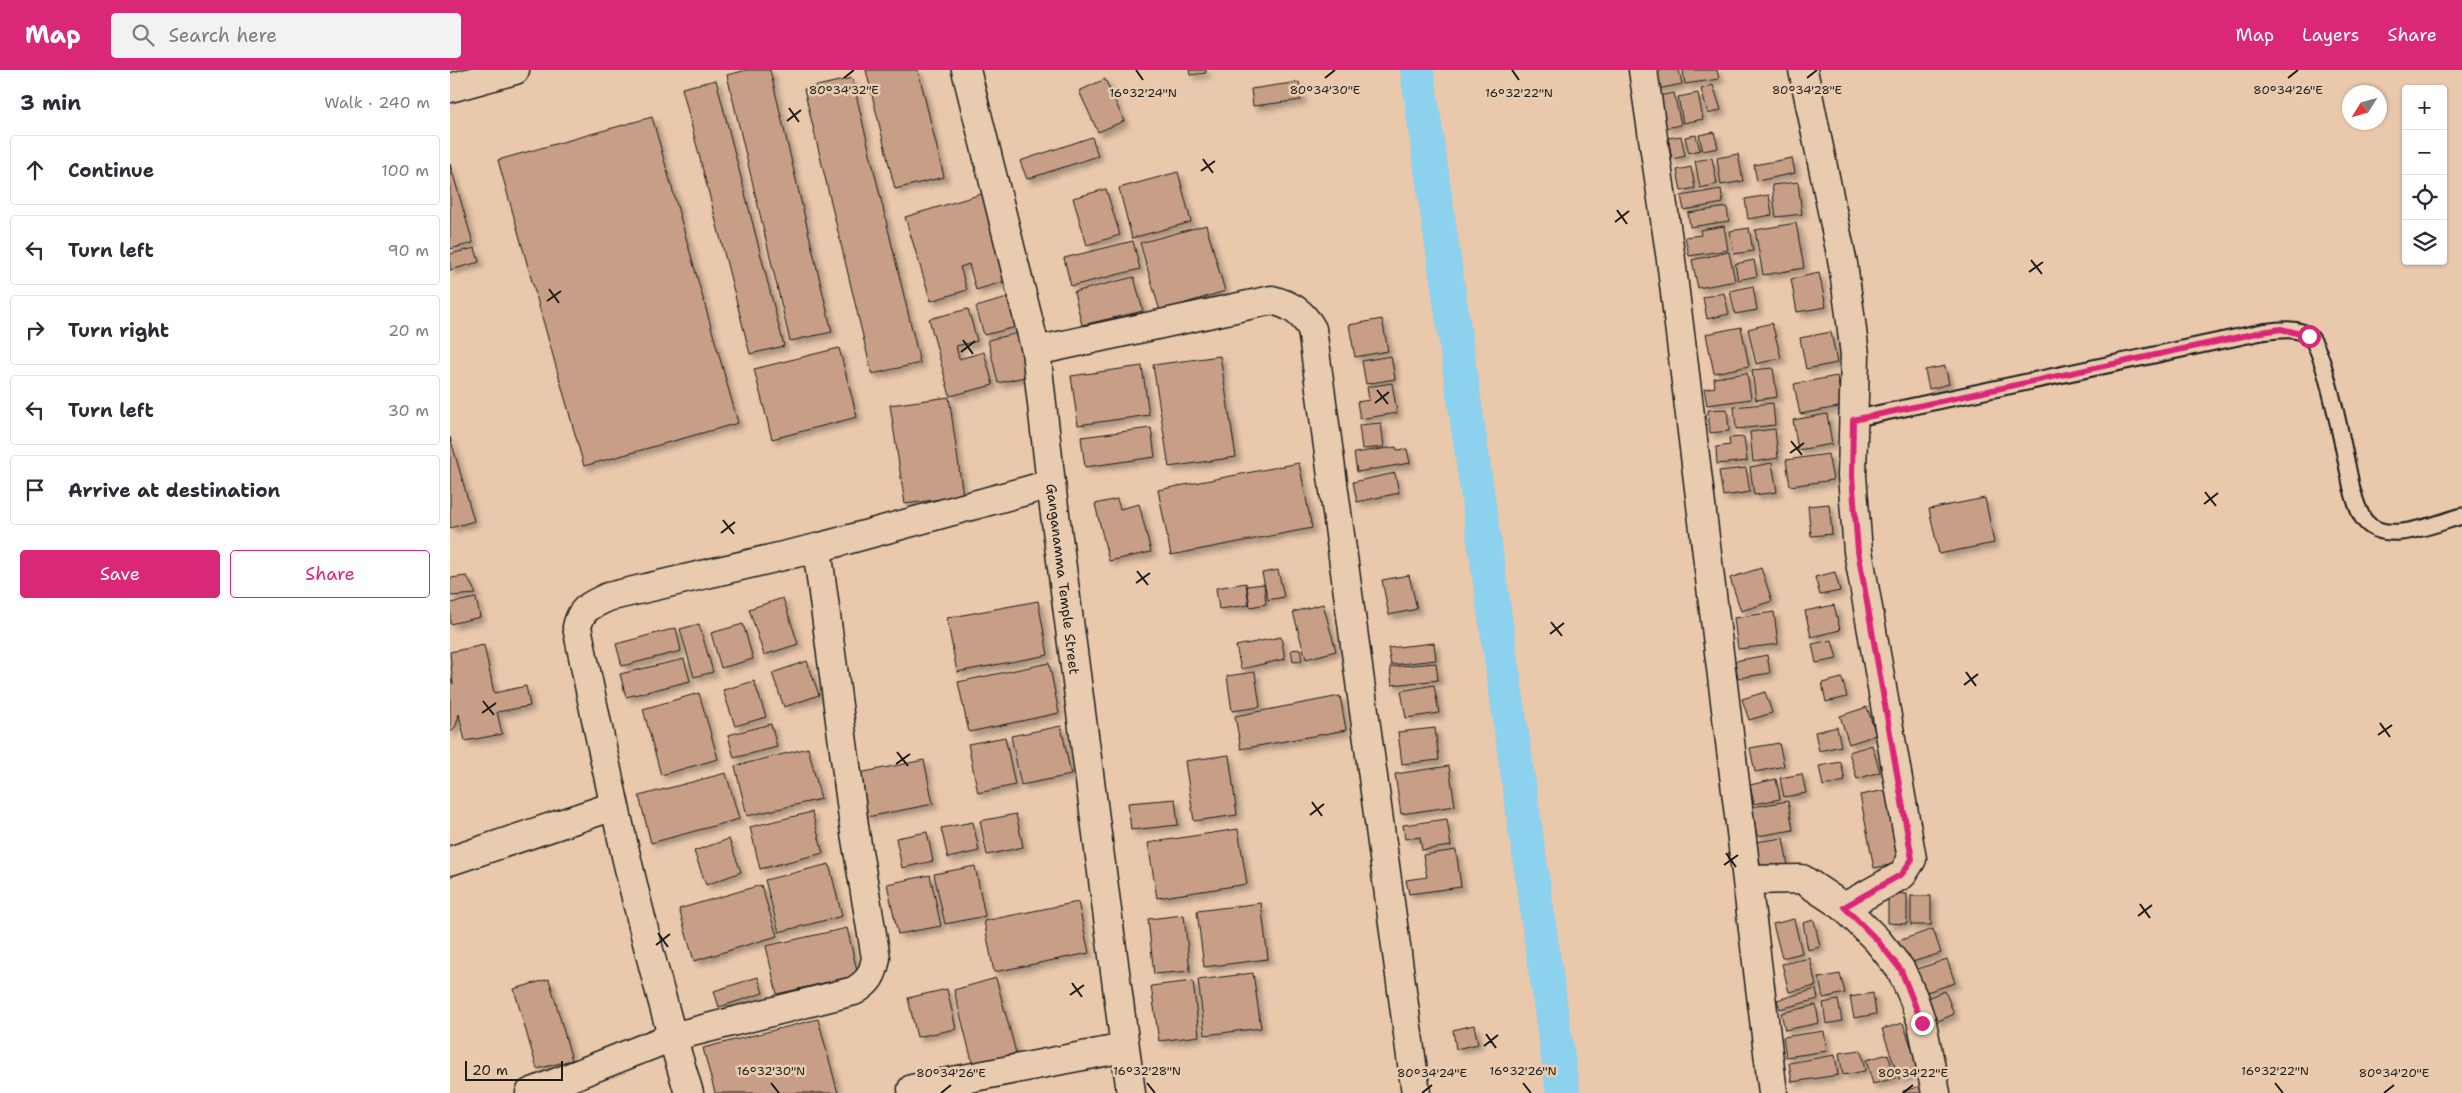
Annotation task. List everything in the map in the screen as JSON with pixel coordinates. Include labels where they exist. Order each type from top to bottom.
[{"type":"street","points":[[465,80],[515,70]]},
{"type":"street","name":"Ganganamma Temple Street","points":[[966,70],[1036,352],[1051,484],[1131,1093]]},
{"type":"street","points":[[1643,70],[1671,260],[1773,1093]]},
{"type":"street","points":[[1803,70],[1843,264],[1850,314],[1855,356],[1852,476],[1858,551],[1912,859],[1902,874],[1844,907]]},
{"type":"street","points":[[1036,352],[1272,300],[1289,304],[1304,316],[1312,329],[1416,1093]]},
{"type":"street","points":[[689,1093],[672,1037],[614,806],[577,627],[580,616],[588,606],[608,597],[817,548],[1051,484]]},
{"type":"street","points":[[530,1093],[672,1037],[854,991],[865,985],[873,975],[876,958],[855,833],[817,548]]},
{"type":"street","points":[[450,861],[614,806]]},
{"type":"street","points":[[1748,880],[1802,879],[1844,907],[1877,940],[1901,970],[1922,1023],[1936,1093]]},
{"type":"street","points":[[912,1089],[1124,1048]]},
{"type":"lane","points":[[1853,420],[2281,329],[2309,336],[2322,356],[2354,495],[2358,509],[2366,522],[2376,530],[2386,533],[2399,533],[2462,516]]},
{"type":"building","points":[[747,70],[770,70],[832,332],[790,341],[727,75]]},
{"type":"building","points":[[866,70],[918,70],[944,177],[895,189]]},
{"type":"building","points":[[1189,70],[1206,70],[1206,73],[1190,75]]},
{"type":"building","points":[[1652,70],[1679,70],[1682,84],[1657,89]]},
{"type":"building","points":[[1683,70],[1717,70],[1719,79],[1685,84]]},
{"type":"building","points":[[852,78],[920,363],[872,374],[804,89]]},
{"type":"building","points":[[1105,79],[1124,121],[1098,132],[1079,91]]},
{"type":"building","points":[[716,80],[784,346],[750,354],[682,88]]},
{"type":"building","points":[[1299,82],[1301,100],[1253,106],[1251,89]]},
{"type":"building","points":[[1713,85],[1721,110],[1708,114],[1701,89]]},
{"type":"building","points":[[1674,93],[1681,125],[1666,128],[1658,96]]},
{"type":"building","points":[[1698,93],[1703,119],[1683,123],[1678,97]]},
{"type":"building","points":[[652,117],[738,423],[584,466],[498,160]]},
{"type":"building","points":[[1714,132],[1718,148],[1703,151],[1699,135]]},
{"type":"building","points":[[1696,135],[1700,150],[1689,153],[1685,137]]},
{"type":"building","points":[[1681,136],[1685,156],[1672,159],[1668,138]]},
{"type":"building","points":[[1092,137],[1098,156],[1027,179],[1020,161]]},
{"type":"building","points":[[1738,154],[1743,181],[1721,185],[1717,158]]},
{"type":"building","points":[[1712,158],[1717,184],[1700,188],[1695,161]]},
{"type":"building","points":[[1792,158],[1795,173],[1757,181],[1754,165]]},
{"type":"building","points":[[450,164],[473,243],[450,249]]},
{"type":"building","points":[[1691,167],[1695,188],[1681,191],[1677,170]]},
{"type":"building","points":[[1178,172],[1191,222],[1132,238],[1119,188]]},
{"type":"building","points":[[1798,182],[1802,214],[1776,217],[1772,185]]},
{"type":"building","points":[[1106,189],[1120,235],[1087,245],[1073,198]]},
{"type":"building","points":[[1721,189],[1723,203],[1684,210],[1681,196]]},
{"type":"building","points":[[985,193],[1011,279],[976,290],[969,264],[960,267],[967,290],[931,301],[905,217]]},
{"type":"building","points":[[1769,195],[1772,215],[1748,219],[1745,199]]},
{"type":"building","points":[[1727,207],[1729,221],[1690,227],[1688,213]]},
{"type":"building","points":[[1796,223],[1804,268],[1763,275],[1755,230]]},
{"type":"building","points":[[1206,225],[1225,291],[1160,311],[1140,243]]},
{"type":"building","points":[[1724,226],[1728,250],[1689,256],[1685,237],[1701,235],[1700,230]]},
{"type":"building","points":[[1749,228],[1753,251],[1734,254],[1730,231]]},
{"type":"building","points":[[1133,241],[1140,269],[1071,286],[1064,258]]},
{"type":"building","points":[[475,248],[479,262],[450,270],[450,254]]},
{"type":"building","points":[[1729,252],[1735,281],[1698,288],[1692,260]]},
{"type":"building","points":[[1754,260],[1757,276],[1738,280],[1735,264]]},
{"type":"building","points":[[1819,273],[1826,307],[1797,312],[1791,279]]},
{"type":"building","points":[[1134,277],[1143,311],[1082,325],[1074,292]]},
{"type":"building","points":[[1753,286],[1757,310],[1735,314],[1730,291]]},
{"type":"building","points":[[1724,293],[1729,314],[1707,319],[1703,297]]},
{"type":"building","points":[[1007,298],[1016,327],[984,335],[976,307]]},
{"type":"building","points":[[968,309],[977,341],[956,346],[959,359],[984,352],[993,385],[950,396],[929,319]]},
{"type":"building","points":[[1382,319],[1388,351],[1355,357],[1349,325]]},
{"type":"building","points":[[1772,323],[1781,358],[1756,364],[1748,329]]},
{"type":"building","points":[[1741,327],[1749,366],[1714,373],[1706,334]]},
{"type":"building","points":[[1023,332],[1033,375],[998,383],[988,340]]},
{"type":"building","points":[[1831,332],[1837,363],[1806,369],[1800,338]]},
{"type":"building","points":[[839,348],[857,417],[772,439],[754,369]]},
{"type":"building","points":[[1220,356],[1236,457],[1169,467],[1153,365]]},
{"type":"building","points":[[1391,356],[1395,379],[1366,384],[1362,361]]},
{"type":"building","points":[[1142,366],[1149,415],[1078,425],[1071,376]]},
{"type":"building","points":[[1945,366],[1949,384],[1929,389],[1925,370]]},
{"type":"building","points":[[1773,368],[1777,397],[1756,400],[1752,370]]},
{"type":"building","points":[[1747,373],[1751,399],[1707,405],[1704,389],[1715,387],[1714,378]]},
{"type":"building","points":[[1837,376],[1843,406],[1800,414],[1794,384]]},
{"type":"building","points":[[1392,383],[1397,413],[1360,419],[1357,402],[1369,400],[1367,387]]},
{"type":"building","points":[[949,397],[963,496],[905,504],[890,405]]},
{"type":"building","points":[[1773,403],[1775,425],[1736,429],[1734,407]]},
{"type":"building","points":[[1727,409],[1729,431],[1710,433],[1708,410]]},
{"type":"building","points":[[1827,414],[1832,444],[1798,450],[1793,420]]},
{"type":"building","points":[[1381,423],[1384,447],[1362,449],[1359,425]]},
{"type":"building","points":[[1151,428],[1155,457],[1085,467],[1081,437]]},
{"type":"building","points":[[1775,429],[1778,458],[1753,462],[1750,432]]},
{"type":"building","points":[[450,437],[474,521],[450,528]]},
{"type":"building","points":[[1744,437],[1747,461],[1717,464],[1716,447],[1730,445],[1729,438]]},
{"type":"building","points":[[1396,447],[1397,450],[1407,449],[1410,463],[1357,472],[1354,453]]},
{"type":"building","points":[[1828,454],[1833,480],[1790,486],[1786,460]]},
{"type":"building","points":[[1299,463],[1312,528],[1171,555],[1158,490]]},
{"type":"building","points":[[1772,463],[1777,492],[1754,495],[1750,467]]},
{"type":"building","points":[[1746,468],[1750,492],[1723,496],[1719,471]]},
{"type":"building","points":[[1395,473],[1399,493],[1357,502],[1353,482]]},
{"type":"building","points":[[1985,498],[1994,543],[1939,554],[1929,509]]},
{"type":"building","points":[[1117,499],[1120,509],[1139,504],[1151,552],[1109,561],[1095,504]]},
{"type":"building","points":[[1829,504],[1832,534],[1811,536],[1808,506]]},
{"type":"building","points":[[1761,568],[1772,601],[1741,611],[1730,578]]},
{"type":"building","points":[[1278,570],[1284,597],[1268,600],[1262,573]]},
{"type":"building","points":[[1835,572],[1840,591],[1820,595],[1815,577]]},
{"type":"building","points":[[1409,575],[1417,609],[1389,615],[1382,580]]},
{"type":"building","points":[[467,576],[476,594],[450,596],[450,578]]},
{"type":"building","points":[[1246,583],[1249,605],[1219,609],[1216,588]]},
{"type":"building","points":[[1264,584],[1266,604],[1250,607],[1247,586]]},
{"type":"building","points":[[476,598],[480,617],[450,624],[450,603]]},
{"type":"building","points":[[783,598],[798,644],[764,655],[749,609]]},
{"type":"building","points":[[1038,601],[1048,655],[957,672],[947,618]]},
{"type":"building","points":[[1323,604],[1336,651],[1306,659],[1293,612]]},
{"type":"building","points":[[1834,605],[1840,630],[1811,637],[1805,611]]},
{"type":"building","points":[[1774,612],[1778,644],[1738,649],[1734,618]]},
{"type":"building","points":[[699,624],[713,672],[694,677],[680,629]]},
{"type":"building","points":[[743,624],[753,659],[721,668],[711,633]]},
{"type":"building","points":[[676,628],[681,651],[622,666],[616,644]]},
{"type":"building","points":[[1281,637],[1285,659],[1241,669],[1236,646]]},
{"type":"building","points":[[1832,640],[1837,659],[1816,663],[1812,644]]},
{"type":"building","points":[[1434,643],[1436,660],[1391,665],[1388,648]]},
{"type":"building","points":[[484,645],[494,693],[526,686],[530,706],[497,712],[502,734],[465,741],[459,714],[456,726],[450,733],[450,678],[453,684],[450,652]]},
{"type":"building","points":[[1300,649],[1302,661],[1293,662],[1291,650]]},
{"type":"building","points":[[1767,655],[1770,673],[1738,678],[1735,661]]},
{"type":"building","points":[[684,659],[690,681],[626,697],[620,674]]},
{"type":"building","points":[[807,661],[819,695],[784,707],[772,673]]},
{"type":"building","points":[[1049,663],[1059,713],[969,732],[958,682]]},
{"type":"building","points":[[1436,663],[1438,680],[1392,685],[1390,667]]},
{"type":"building","points":[[1255,672],[1260,707],[1232,711],[1227,676]]},
{"type":"building","points":[[1842,678],[1847,697],[1826,702],[1822,683]]},
{"type":"building","points":[[754,681],[766,717],[735,726],[723,690]]},
{"type":"building","points":[[1434,685],[1439,713],[1406,718],[1401,691]]},
{"type":"building","points":[[1765,692],[1772,713],[1749,720],[1742,699]]},
{"type":"building","points":[[699,693],[718,759],[661,775],[643,709]]},
{"type":"building","points":[[1340,696],[1346,730],[1241,749],[1235,716]]},
{"type":"building","points":[[1867,707],[1876,735],[1849,744],[1840,716]]},
{"type":"building","points":[[771,724],[777,747],[734,758],[728,735]]},
{"type":"building","points":[[1061,726],[1071,775],[1021,785],[1011,736]]},
{"type":"building","points":[[1837,727],[1841,746],[1819,751],[1815,732]]},
{"type":"building","points":[[1435,728],[1439,760],[1402,764],[1398,732]]},
{"type":"building","points":[[1005,737],[1015,785],[978,793],[968,744]]},
{"type":"building","points":[[1779,743],[1784,766],[1755,772],[1750,748]]},
{"type":"building","points":[[1872,745],[1880,772],[1857,779],[1849,752]]},
{"type":"building","points":[[808,748],[821,799],[747,816],[735,766]]},
{"type":"building","points":[[1229,755],[1237,815],[1194,821],[1185,761]]},
{"type":"building","points":[[924,760],[933,804],[867,817],[859,773]]},
{"type":"building","points":[[1841,762],[1845,781],[1823,786],[1819,766]]},
{"type":"building","points":[[1449,766],[1455,806],[1401,814],[1395,774]]},
{"type":"building","points":[[726,773],[739,819],[651,843],[639,796]]},
{"type":"building","points":[[1802,774],[1806,793],[1784,797],[1780,778]]},
{"type":"building","points":[[1776,779],[1780,799],[1754,804],[1750,785]]},
{"type":"building","points":[[1886,790],[1900,863],[1874,868],[1860,795]]},
{"type":"building","points":[[1175,799],[1178,825],[1131,830],[1128,803]]},
{"type":"building","points":[[1788,801],[1793,830],[1757,836],[1752,807]]},
{"type":"building","points":[[812,812],[823,853],[760,869],[750,827]]},
{"type":"building","points":[[1016,814],[1023,847],[987,855],[980,821]]},
{"type":"building","points":[[1447,819],[1451,846],[1422,850],[1420,837],[1405,839],[1403,825]]},
{"type":"building","points":[[973,822],[979,851],[948,858],[941,828]]},
{"type":"building","points":[[1238,829],[1247,884],[1157,898],[1148,843]]},
{"type":"building","points":[[927,832],[933,861],[902,868],[896,838]]},
{"type":"building","points":[[1783,838],[1788,866],[1761,871],[1756,842]]},
{"type":"building","points":[[729,839],[741,872],[706,885],[694,851]]},
{"type":"building","points":[[1456,850],[1461,887],[1409,894],[1406,880],[1427,877],[1423,855]]},
{"type":"building","points":[[829,864],[842,916],[779,932],[765,880]]},
{"type":"building","points":[[975,866],[985,916],[945,924],[934,874]]},
{"type":"building","points":[[930,875],[941,926],[898,934],[887,884]]},
{"type":"building","points":[[761,885],[777,936],[694,961],[679,909]]},
{"type":"building","points":[[1888,893],[1907,894],[1907,924],[1888,923]]},
{"type":"building","points":[[1911,896],[1931,896],[1931,925],[1911,925]]},
{"type":"building","points":[[1078,902],[1089,953],[994,972],[984,921]]},
{"type":"building","points":[[1261,903],[1268,959],[1204,967],[1197,911]]},
{"type":"building","points":[[1184,915],[1190,971],[1154,974],[1148,919]]},
{"type":"building","points":[[1794,919],[1802,953],[1782,958],[1773,924]]},
{"type":"building","points":[[1814,920],[1820,947],[1808,950],[1803,923]]},
{"type":"building","points":[[847,928],[858,975],[777,994],[766,946]]},
{"type":"building","points":[[1933,929],[1941,953],[1906,964],[1898,941]]},
{"type":"building","points":[[1810,958],[1816,986],[1789,992],[1782,964]]},
{"type":"building","points":[[1947,959],[1955,983],[1917,995],[1909,972]]},
{"type":"building","points":[[1253,973],[1261,1028],[1205,1035],[1198,980]]},
{"type":"building","points":[[1840,974],[1845,993],[1823,998],[1819,978]]},
{"type":"building","points":[[758,977],[763,993],[719,1007],[714,991]]},
{"type":"building","points":[[996,978],[1016,1053],[973,1065],[954,990]]},
{"type":"building","points":[[549,979],[572,1060],[537,1069],[514,989]]},
{"type":"building","points":[[1193,981],[1199,1036],[1159,1041],[1151,986]]},
{"type":"building","points":[[947,989],[956,1029],[917,1037],[908,998]]},
{"type":"building","points":[[1816,989],[1818,999],[1780,1009],[1777,1000]]},
{"type":"building","points":[[1945,991],[1954,1014],[1936,1022],[1927,998]]},
{"type":"building","points":[[1873,993],[1876,1014],[1854,1018],[1850,997]]},
{"type":"building","points":[[1838,1000],[1842,1021],[1826,1024],[1823,1003]]},
{"type":"building","points":[[1816,1005],[1819,1023],[1785,1030],[1781,1013]]},
{"type":"building","points":[[818,1019],[838,1093],[715,1093],[703,1048]]},
{"type":"building","points":[[1903,1023],[1920,1072],[1899,1079],[1882,1029]]},
{"type":"building","points":[[1474,1025],[1478,1044],[1456,1049],[1453,1030]]},
{"type":"building","points":[[1824,1031],[1827,1051],[1786,1057],[1783,1037]]},
{"type":"building","points":[[1861,1050],[1865,1071],[1843,1075],[1839,1053]]},
{"type":"building","points":[[1888,1054],[1895,1078],[1873,1084],[1866,1060]]},
{"type":"building","points":[[1835,1055],[1838,1075],[1792,1082],[1789,1063]]},
{"type":"building","points":[[1921,1086],[1923,1093],[1903,1093],[1903,1091]]},
{"type":"waterway","points":[[1417,70],[1563,1093]]},
{"type":"route","points":[[1922,1023],[1913,996],[1901,970],[1877,940],[1844,907],[1902,874],[1912,859],[1858,551],[1852,476],[1853,420],[2262,332],[2281,329],[2309,336]]}]
